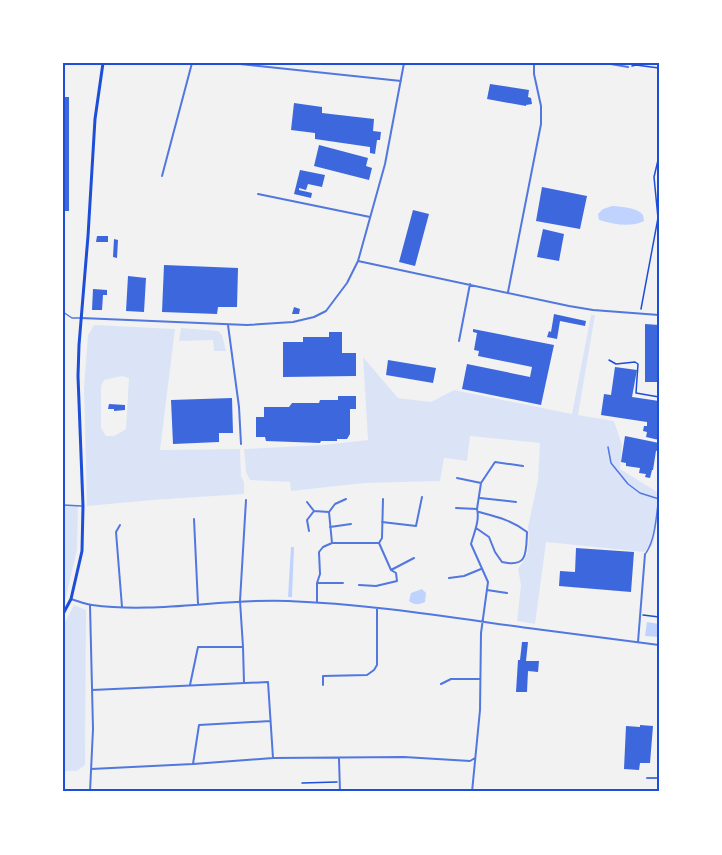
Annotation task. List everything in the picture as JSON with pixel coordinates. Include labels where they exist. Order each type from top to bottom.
[{"type":"main road","points":[[63,614],[70,598],[82,551],[83,506],[78,375],[95,119],[103,63]]},
{"type":"street","points":[[162,176],[192,63]]},
{"type":"street","points":[[231,63],[401,81]]},
{"type":"street","points":[[63,312],[72,318],[247,325],[293,322],[314,317],[326,311],[347,283],[358,261],[385,164],[404,63]]},
{"type":"street","points":[[508,292],[541,124],[541,106],[534,63]]},
{"type":"street","points":[[605,63],[628,67]]},
{"type":"street","points":[[258,194],[370,217]]},
{"type":"street","points":[[358,261],[563,305],[593,310],[659,315]]},
{"type":"street","points":[[459,341],[470,284]]},
{"type":"street","points":[[227,324],[239,407],[241,444]]},
{"type":"street","points":[[609,447],[611,463],[628,484],[640,493],[659,498],[653,537],[645,554],[638,642]]},
{"type":"street","points":[[472,792],[480,710],[480,633],[488,582],[471,544],[476,528],[481,483],[495,462],[523,466]]},
{"type":"street","points":[[457,478],[481,483]]},
{"type":"street","points":[[382,522],[416,526],[422,497]]},
{"type":"street","points":[[480,498],[516,502]]},
{"type":"street","points":[[332,543],[328,512],[335,504],[346,499]]},
{"type":"street","points":[[379,543],[382,538],[383,499]]},
{"type":"street","points":[[244,683],[240,601],[246,500]]},
{"type":"street","points":[[307,502],[314,511],[328,512]]},
{"type":"street","points":[[63,505],[83,506]]},
{"type":"street","points":[[456,508],[499,517],[527,532],[525,553],[521,562],[514,565],[502,562],[489,537],[476,528]]},
{"type":"street","points":[[309,531],[307,520],[314,511]]},
{"type":"street","points":[[194,519],[198,604]]},
{"type":"street","points":[[330,527],[351,524]]},
{"type":"street","points":[[120,525],[116,532],[122,607]]},
{"type":"street","points":[[317,602],[317,583],[320,574],[319,552],[323,547],[332,543],[379,543]]},
{"type":"street","points":[[359,585],[376,586],[397,581],[396,573],[391,570],[379,543]]},
{"type":"street","points":[[391,570],[414,558]]},
{"type":"street","points":[[449,578],[464,576],[482,569]]},
{"type":"street","points":[[317,583],[343,583]]},
{"type":"street","points":[[487,590],[507,593]]},
{"type":"street","points":[[70,598],[90,605],[122,607],[240,601],[317,602],[659,645]]},
{"type":"street","points":[[90,605],[93,729],[90,792]]},
{"type":"street","points":[[323,685],[323,676],[368,675],[374,670],[377,665],[377,608]]},
{"type":"street","points":[[190,686],[198,647],[243,647]]},
{"type":"street","points":[[441,684],[451,679],[480,679]]},
{"type":"street","points":[[92,690],[268,682],[273,758]]},
{"type":"street","points":[[193,764],[199,725],[270,721]]},
{"type":"street","points":[[91,769],[273,758],[416,758],[465,761],[476,758]]},
{"type":"street","points":[[339,758],[340,792]]},
{"type":"street","points":[[647,778],[659,778]]},
{"type":"path","points":[[628,67],[636,65],[659,68]]},
{"type":"path","points":[[640,313],[658,218],[654,177],[659,156]]},
{"type":"path","points":[[609,360],[616,364],[635,362],[638,364],[636,393],[659,397]]},
{"type":"path","points":[[640,615],[659,617]]},
{"type":"path","points":[[302,783],[340,782]]},
{"type":"shaded area","points":[[591,315],[595,315],[578,415],[614,421],[622,445],[620,469],[659,493],[659,510],[653,545],[644,552],[546,542],[535,624],[517,621],[521,585],[518,569],[527,555],[528,527],[538,480],[540,443],[470,436],[467,461],[444,458],[440,481],[364,483],[291,491],[290,482],[250,480],[246,472],[244,449],[368,440],[363,357],[398,398],[431,402],[454,390],[572,414]]},
{"type":"shaded area","points":[[94,325],[175,329],[160,450],[240,449],[244,494],[87,506],[84,387],[88,335]],"holes":[[[122,376],[129,378],[126,429],[114,436],[106,436],[101,428],[101,386],[104,380]]]},
{"type":"shaded area","points":[[181,328],[218,331],[222,335],[226,351],[214,351],[213,340],[179,341]]},
{"type":"shaded area","points":[[63,505],[78,506],[77,550],[63,604]]},
{"type":"shaded area","points":[[74,605],[86,610],[85,765],[77,771],[63,771],[63,626]]},
{"type":"water","points":[[612,206],[637,210],[643,215],[644,221],[627,225],[599,220],[598,214],[603,209]]},
{"type":"water","points":[[291,547],[294,547],[292,597],[288,597]]},
{"type":"water","points":[[422,589],[426,593],[425,602],[417,604],[409,601],[411,593]]},
{"type":"water","points":[[647,622],[659,624],[659,637],[645,636]]},
{"type":"building","points":[[490,84],[529,90],[528,97],[531,98],[532,104],[526,106],[487,99]]},
{"type":"building","points":[[63,97],[69,97],[69,211],[63,211]]},
{"type":"building","points":[[294,103],[322,107],[322,113],[374,119],[373,131],[381,132],[375,154],[370,153],[370,147],[315,139],[315,133],[291,130]]},
{"type":"building","points":[[319,145],[368,158],[366,166],[372,168],[369,180],[314,166]]},
{"type":"building","points":[[300,170],[325,175],[322,187],[308,184],[306,190],[299,188],[299,190],[312,193],[311,198],[294,194]]},
{"type":"building","points":[[542,187],[587,196],[580,229],[536,221]]},
{"type":"building","points":[[413,210],[429,214],[415,266],[399,262]]},
{"type":"building","points":[[543,229],[564,234],[559,261],[537,257]]},
{"type":"building","points":[[97,236],[108,236],[108,242],[96,242]]},
{"type":"building","points":[[114,239],[118,240],[117,258],[113,257]]},
{"type":"building","points":[[164,265],[238,268],[237,307],[218,307],[217,314],[162,312]]},
{"type":"building","points":[[128,276],[146,278],[144,312],[126,311]]},
{"type":"building","points":[[93,289],[107,290],[107,295],[103,295],[102,310],[92,310]]},
{"type":"building","points":[[294,307],[300,309],[299,314],[292,314]]},
{"type":"building","points":[[554,314],[586,321],[585,326],[560,321],[557,339],[547,337],[549,331],[551,332]]},
{"type":"building","points":[[645,324],[659,325],[659,382],[645,382]]},
{"type":"building","points":[[473,329],[554,345],[541,405],[462,389],[467,364],[530,377],[532,367],[478,356],[479,351],[474,350],[477,333],[473,332]]},
{"type":"building","points":[[329,332],[342,332],[342,353],[356,353],[356,376],[283,377],[283,342],[303,342],[303,337],[329,337]]},
{"type":"building","points":[[388,360],[436,368],[433,383],[386,375]]},
{"type":"building","points":[[615,367],[637,370],[632,397],[659,401],[659,440],[646,437],[647,432],[643,431],[647,422],[601,415],[604,394],[611,395]]},
{"type":"building","points":[[338,396],[356,396],[356,409],[350,409],[350,434],[347,439],[321,441],[320,443],[266,441],[265,437],[256,437],[256,417],[264,417],[264,407],[289,407],[292,403],[319,403],[320,400],[338,400]]},
{"type":"building","points":[[232,398],[233,433],[219,433],[219,442],[173,444],[171,400]]},
{"type":"building","points":[[109,404],[125,405],[125,410],[108,409]]},
{"type":"building","points":[[625,436],[659,443],[650,478],[645,477],[646,474],[639,473],[640,468],[626,466],[626,463],[621,462]]},
{"type":"building","points":[[576,548],[634,552],[631,592],[559,586],[560,571],[575,572]]},
{"type":"building","points":[[522,642],[528,642],[526,661],[539,661],[538,672],[528,671],[527,692],[516,692],[518,660],[520,660]]},
{"type":"building","points":[[640,725],[653,726],[650,763],[640,763],[639,770],[624,769],[626,726],[640,727]]}]
